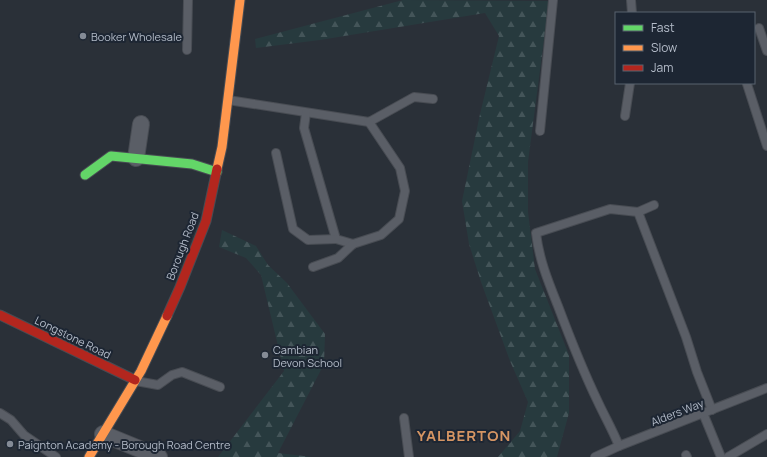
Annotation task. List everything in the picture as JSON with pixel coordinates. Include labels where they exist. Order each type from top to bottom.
[{"type":"main road","name":"Borough Road","points":[[88,457],[141,371],[180,287],[206,221],[222,147],[240,0]]},
{"type":"main road","points":[[85,174],[111,156],[192,164],[216,172]]},
{"type":"main road","name":"Longstone Road","points":[[0,315],[135,380]]},
{"type":"street","points":[[136,158],[141,124]]},
{"type":"street","points":[[103,434],[159,457]]},
{"type":"lane","points":[[187,50],[188,0]]},
{"type":"lane","points":[[540,131],[553,0]]},
{"type":"lane","points":[[631,0],[632,12]]},
{"type":"lane","points":[[758,28],[767,51]]},
{"type":"lane","points":[[625,116],[630,84]]},
{"type":"lane","points":[[747,84],[767,146]]},
{"type":"lane","points":[[228,100],[369,122],[414,97],[433,99]]},
{"type":"lane","points":[[306,113],[304,128],[336,239]]},
{"type":"lane","points":[[313,267],[338,258],[353,244],[381,235],[399,219],[405,190],[400,168],[369,122]]},
{"type":"lane","points":[[276,153],[292,229],[308,240],[336,239],[353,244]]},
{"type":"lane","points":[[619,446],[598,403],[542,266],[536,232],[610,209],[638,212],[654,205]]},
{"type":"lane","points":[[638,212],[686,337],[697,372],[712,410]]},
{"type":"lane","points":[[135,380],[158,385],[172,375],[182,372],[220,387]]},
{"type":"lane","name":"Alders Way","points":[[595,457],[619,446],[767,388]]},
{"type":"lane","points":[[0,413],[11,420],[24,435],[56,457]]},
{"type":"lane","points":[[703,413],[721,457]]},
{"type":"lane","points":[[404,418],[409,457]]},
{"type":"lane","points":[[728,457],[767,434]]},
{"type":"green space","points":[[403,0],[549,1],[528,162],[528,212],[535,269],[569,355],[569,413],[557,457],[498,457],[520,431],[528,402],[510,361],[481,282],[469,244],[462,201],[480,114],[499,36],[485,13],[320,40],[256,48],[255,39]]},
{"type":"green space","points":[[222,230],[256,246],[268,265],[287,283],[325,334],[324,364],[278,453],[312,457],[218,457],[284,371],[261,275],[246,258],[219,247]]},
{"type":"traffic: fast","points":[[85,175],[111,156],[192,164],[217,172]]},
{"type":"traffic: slow","points":[[217,169],[222,147],[240,0]]},
{"type":"traffic: slow","points":[[89,457],[141,371],[167,316]]},
{"type":"traffic: jam","points":[[167,316],[206,221],[217,169]]},
{"type":"traffic: jam","points":[[0,315],[135,380]]},
{"type":"place","name":"Booker Wholesale","points":[[83,36]]},
{"type":"place","name":"Cambian Devon School","points":[[265,355]]},
{"type":"place","name":"Paignton Academy - Borough Road Centre","points":[[10,444]]},
{"type":"district","name":"YALBERTON","points":[[464,435]]}]
